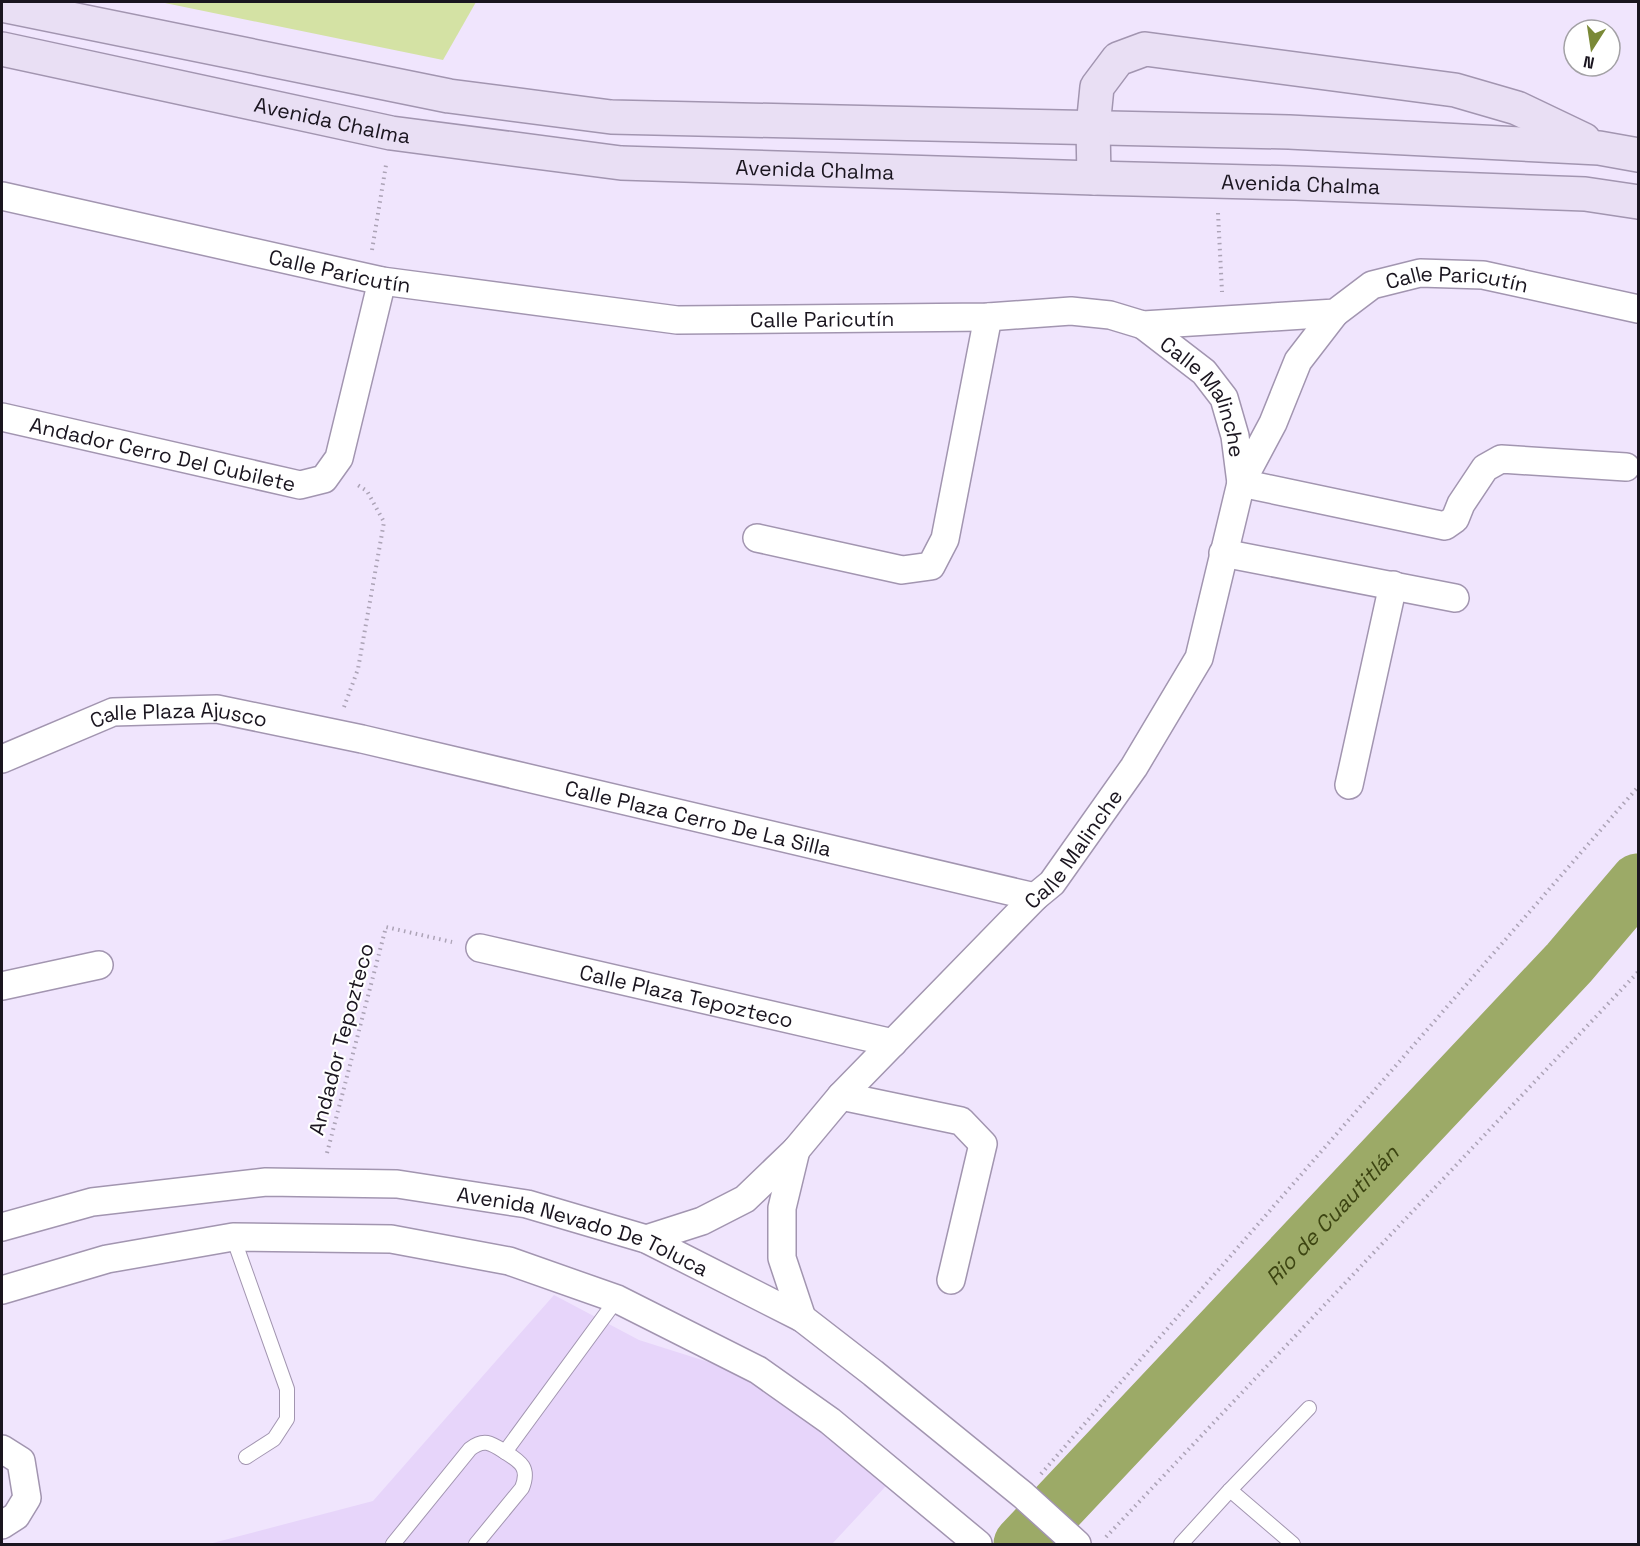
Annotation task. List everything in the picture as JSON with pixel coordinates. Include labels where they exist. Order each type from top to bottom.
[{"type":"main road","points":[[2,5],[449,96],[611,117],[1289,132],[1599,148],[1638,155]]},
{"type":"main road","name":"Avenida Chalma","points":[[2,49],[391,133],[621,163],[1585,194],[1638,202]]},
{"type":"main road","points":[[1094,178],[1093,127],[1096,87],[1118,59],[1145,50],[1455,90],[1517,108],[1599,148]]},
{"type":"street","name":"Calle Paricutín","points":[[2,196],[375,279],[677,320],[988,317],[1071,311],[1110,315],[1143,325],[1335,313],[1372,285],[1420,273],[1483,274],[1638,309]]},
{"type":"street","points":[[328,474],[339,458],[375,279]]},
{"type":"street","name":"Calle Malinche","points":[[646,1239],[702,1221],[745,1199],[796,1150],[841,1096],[1035,897],[1052,883],[1134,766],[1199,658],[1241,483],[1273,423],[1298,361],[1335,313]]},
{"type":"street","points":[[757,538],[902,570],[931,566],[945,539],[988,317]]},
{"type":"street","name":"Calle Malinche","points":[[1143,325],[1204,372],[1224,398],[1235,436],[1241,483]]},
{"type":"street","name":"Andador Cerro Del Cubilete","points":[[2,417],[300,485],[328,474]]},
{"type":"street","points":[[1241,483],[1445,526],[1455,519],[1461,504],[1485,468],[1501,459],[1626,467]]},
{"type":"street","points":[[1223,553],[1455,598]]},
{"type":"street","points":[[1349,785],[1393,585]]},
{"type":"street","name":"Calle Plaza Ajusco","points":[[2,759],[113,712],[217,709],[362,739]]},
{"type":"street","name":"Calle Plaza Cerro De La Silla","points":[[362,739],[1035,897]]},
{"type":"street","name":"Calle Plaza Tepozteco","points":[[480,948],[893,1043]]},
{"type":"street","points":[[2,986],[99,965]]},
{"type":"street","points":[[841,1096],[961,1121],[982,1144],[951,1280]]},
{"type":"street","name":"Calle Malinche","points":[[796,1150],[782,1208],[782,1258],[802,1318]]},
{"type":"street","name":"Avenida Nevado De Toluca","points":[[2,1227],[92,1202],[266,1182],[397,1184],[527,1204],[646,1239],[802,1318],[1023,1495],[1077,1545]]},
{"type":"street","points":[[2,1290],[107,1259],[234,1237],[392,1239],[509,1261],[617,1299],[758,1370],[830,1421],[975,1542]]},
{"type":"street","points":[[2,1449],[21,1461],[27,1498],[16,1516],[2,1525]]},
{"type":"lane","points":[[234,1237],[287,1389],[287,1419],[274,1439],[246,1457]]},
{"type":"lane","points":[[505,1452],[617,1299]]},
{"type":"lane","points":[[1181,1545],[1309,1408]]},
{"type":"lane","points":[[393,1545],[470,1449],[486,1442],[518,1460],[524,1468],[526,1478],[522,1488],[476,1545]]},
{"type":"lane","points":[[1230,1490],[1293,1545]]},
{"type":"path","points":[[375,279],[391,133]]},
{"type":"path","points":[[1217,181],[1224,320]]},
{"type":"path","points":[[328,474],[367,491],[384,522],[358,669],[334,733]]},
{"type":"path","points":[[1023,1495],[1638,787]]},
{"type":"path","name":"Andador Tepozteco","points":[[319,1183],[386,927],[480,948]]},
{"type":"path","points":[[1099,1545],[1638,972]]},
{"type":"shaded area","points":[[554,1295],[639,1340],[762,1379],[898,1473],[832,1544],[209,1544],[373,1501]]},
{"type":"green space","points":[[160,2],[476,2],[443,60]]},
{"type":"waterway","name":"Rio de Cuautitlán","points":[[1022,1544],[1569,963],[1638,882]]}]
